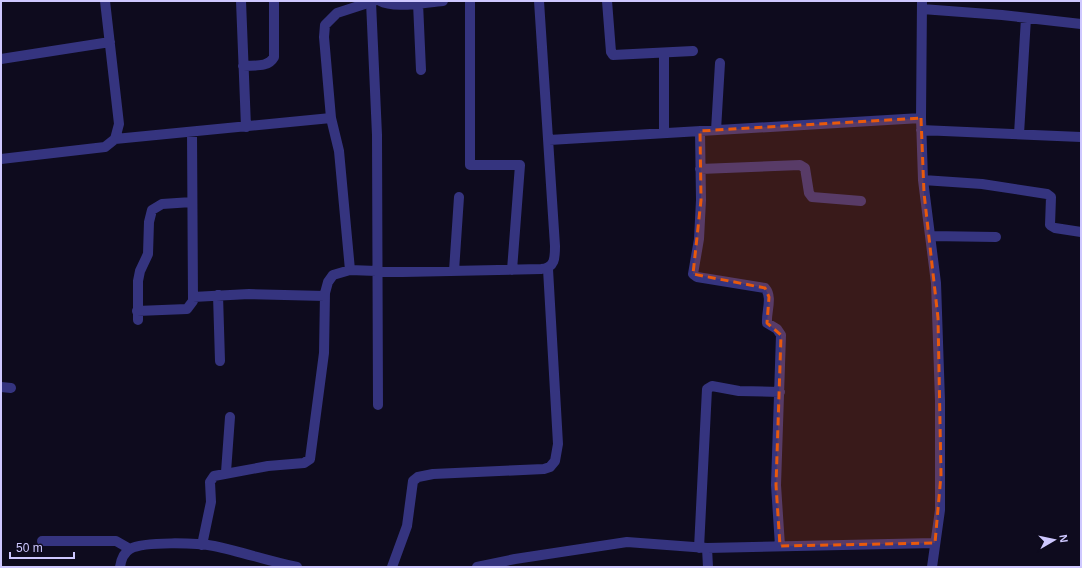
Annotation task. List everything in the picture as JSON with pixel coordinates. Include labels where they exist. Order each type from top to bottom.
[{"type":"street","points":[[105,1],[119,124],[115,139]]},
{"type":"street","points":[[241,1],[243,40],[242,66],[246,126]]},
{"type":"street","points":[[242,66],[266,65],[271,62],[274,57],[274,1]]},
{"type":"street","points":[[350,270],[339,151],[331,118],[324,37],[325,25],[337,13],[375,1],[384,4],[397,5],[443,1]]},
{"type":"street","points":[[375,1],[378,404]]},
{"type":"street","points":[[470,1],[470,165],[520,165],[512,270]]},
{"type":"street","points":[[202,545],[211,502],[212,478],[226,472],[280,464],[304,463],[310,459],[324,353],[325,296],[328,282],[333,276],[350,270],[454,271],[548,269],[553,264],[555,258],[555,246],[539,1]]},
{"type":"street","points":[[607,1],[611,54],[692,51]]},
{"type":"street","points":[[418,3],[421,70]]},
{"type":"street","points":[[932,567],[940,510],[940,401],[938,318],[923,180],[921,130],[922,5],[1081,24]]},
{"type":"street","points":[[1019,134],[1026,18]]},
{"type":"street","points":[[1,59],[110,42]]},
{"type":"street","points":[[664,53],[664,132]]},
{"type":"street","points":[[716,130],[720,63]]},
{"type":"street","points":[[1,159],[105,147],[115,139],[331,118]]},
{"type":"street","points":[[549,140],[921,118]]},
{"type":"street","points":[[921,130],[1081,137]]},
{"type":"street","points":[[700,131],[698,239],[694,274],[697,277],[760,286],[768,291],[767,323],[777,329],[781,335],[776,485],[780,546]]},
{"type":"street","points":[[192,132],[193,297],[188,309],[138,316],[138,281],[140,271],[148,254],[149,222],[152,210],[162,204],[192,202]]},
{"type":"street","points":[[700,169],[800,164],[805,168],[809,193],[812,197],[861,201]]},
{"type":"street","points":[[923,180],[982,184],[1047,194],[1052,197],[1050,225],[1055,228],[1081,232]]},
{"type":"street","points":[[454,271],[459,197]]},
{"type":"street","points":[[930,236],[996,237]]},
{"type":"street","points":[[392,567],[407,526],[413,481],[418,477],[433,474],[544,469],[550,467],[555,461],[558,444],[548,269]]},
{"type":"street","points":[[193,297],[249,294],[325,296]]},
{"type":"street","points":[[218,295],[220,360]]},
{"type":"street","points":[[708,567],[703,548],[707,389],[712,386],[739,392],[780,392]]},
{"type":"street","points":[[226,472],[230,417]]},
{"type":"street","points":[[42,541],[116,541],[130,549]]},
{"type":"street","points":[[477,567],[515,559],[626,542],[703,548],[935,543]]},
{"type":"street","points":[[120,567],[122,557],[130,549],[135,546],[156,544],[213,546],[262,560],[297,567]]},
{"type":"highlighted area","points":[[921,118],[924,193],[938,318],[941,475],[935,543],[780,546],[776,485],[781,335],[767,323],[769,297],[765,288],[693,274],[701,200],[700,131]]}]
